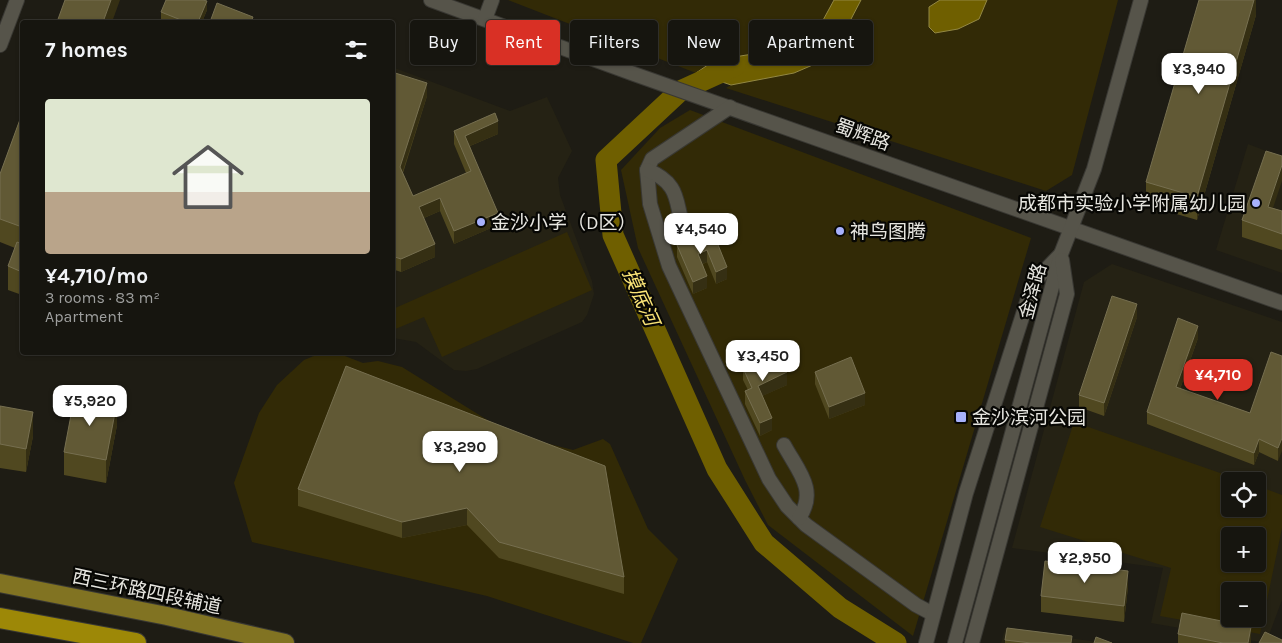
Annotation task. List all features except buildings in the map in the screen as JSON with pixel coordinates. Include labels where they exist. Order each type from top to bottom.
[{"type":"highway","points":[[0,618],[136,643]]},
{"type":"main road","name":"西三环路四段辅道","points":[[0,583],[167,616],[286,643]]},
{"type":"street","points":[[0,45],[17,0]]},
{"type":"street","name":"蜀辉路","points":[[431,0],[1282,303]]},
{"type":"street","points":[[485,20],[492,0]]},
{"type":"street","name":"金泽路","points":[[955,643],[1061,254],[1094,169],[1141,0]]},
{"type":"street","points":[[730,106],[652,158],[647,170],[650,204],[669,266],[769,479],[786,506],[832,545],[916,605],[933,614]]},
{"type":"street","points":[[647,170],[657,174],[676,193],[686,232],[692,238]]},
{"type":"street","points":[[927,638],[966,493],[1033,283],[1061,254]]},
{"type":"street","points":[[972,643],[1067,294],[1061,254]]},
{"type":"street","points":[[784,445],[807,488],[808,500],[799,518]]},
{"type":"shaded area","points":[[508,0],[834,0],[823,20],[749,20],[749,55],[739,56],[739,20],[668,20],[668,62],[658,58],[658,20],[570,20],[570,24]]},
{"type":"shaded area","points":[[834,0],[861,0],[850,20],[823,20]]},
{"type":"shaded area","points":[[861,0],[1118,0],[1072,175],[1046,191],[726,88],[731,85],[794,73],[805,65],[873,65],[873,20],[850,20]]},
{"type":"shaded area","points":[[940,0],[987,0],[979,19],[958,29],[935,33],[929,27],[929,7]]},
{"type":"shaded area","points":[[749,55],[749,65],[813,65],[794,73],[731,85],[696,73],[708,65],[739,65],[739,56]]},
{"type":"shaded area","points":[[675,65],[708,65],[696,73]]},
{"type":"shaded area","name":"金沙小学（D区）","points":[[395,68],[510,111],[547,97],[572,151],[558,178],[560,195],[592,281],[594,294],[587,315],[582,322],[477,369],[466,371],[454,370],[416,342],[395,338]]},
{"type":"shaded area","name":"金沙滨河公园","points":[[690,110],[1031,238],[913,636],[768,525],[745,480],[638,248],[621,170],[660,128]]},
{"type":"shaded area","name":"成都市实验小学附属幼儿园","points":[[1248,144],[1282,157],[1282,273],[1216,250]]},
{"type":"shaded area","points":[[567,232],[592,290],[442,357],[424,317],[395,329],[395,308]]},
{"type":"shaded area","points":[[1112,264],[1282,322],[1282,600],[1266,643],[1151,623],[1163,568],[1012,548],[1084,282]]},
{"type":"shaded area","points":[[316,355],[337,355],[363,363],[378,361],[402,367],[489,421],[526,438],[573,450],[603,439],[610,444],[648,529],[678,559],[641,643],[633,643],[487,596],[252,542],[234,483],[259,413],[277,385],[304,360]]},
{"type":"shaded area","points":[[1074,422],[1221,473],[1221,517],[1266,517],[1266,489],[1282,495],[1282,528],[1266,605],[1266,582],[1221,582],[1221,627],[1160,616],[1171,568],[1040,527]]},
{"type":"shaded area","points":[[1221,627],[1261,627],[1260,634]]},
{"type":"shaded area","points":[[1005,629],[1104,643],[1001,643]]},
{"type":"waterway","name":"摸底河","points":[[735,66],[680,91],[606,160],[613,235],[717,469],[764,543],[840,608],[896,643]]},
{"type":"place","name":"成都市实验小学附属幼儿园","points":[[1256,203]]},
{"type":"place","name":"金沙小学（D区）","points":[[481,222]]},
{"type":"place","name":"神鸟图腾","points":[[840,231]]},
{"type":"place","name":"金沙滨河公园","points":[[961,417]]}]
